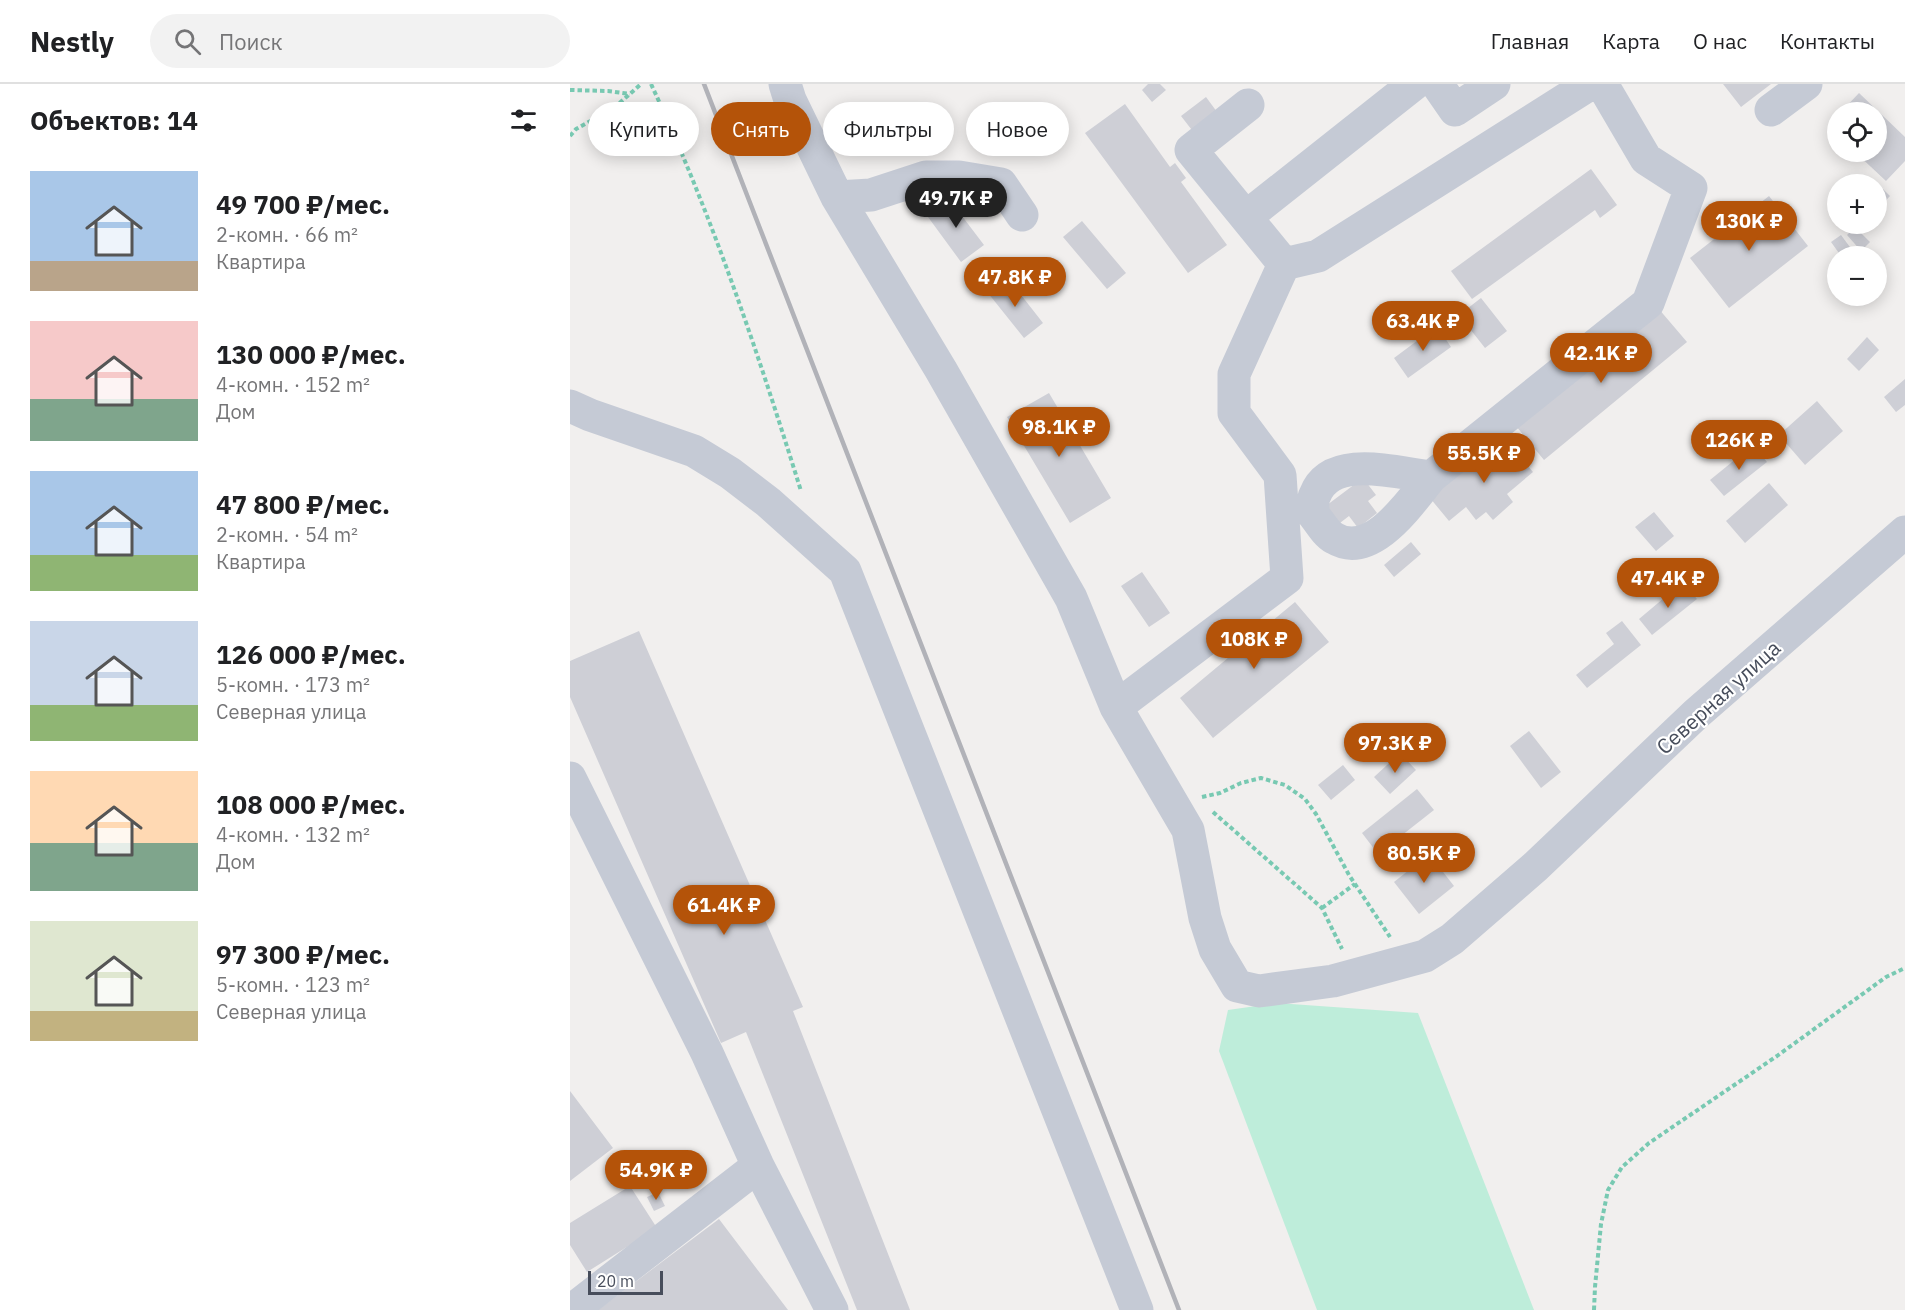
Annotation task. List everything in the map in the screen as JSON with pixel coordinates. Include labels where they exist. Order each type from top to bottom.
[{"type":"street","name":"Северная улица","points":[[785,84],[789,100],[837,197],[941,370],[1071,598],[1116,707],[1188,830],[1204,918],[1215,949],[1238,986],[1258,991],[1333,981],[1425,956],[1452,939],[1534,867],[1696,714],[1905,532]]},
{"type":"street","points":[[1246,217],[1414,84]]},
{"type":"street","points":[[1437,84],[1455,110],[1494,84]]},
{"type":"street","points":[[1284,264],[1318,256],[1590,84]]},
{"type":"street","points":[[1431,477],[1648,303],[1691,188],[1646,159],[1602,84]]},
{"type":"street","points":[[1771,110],[1806,84]]},
{"type":"street","points":[[1248,105],[1191,150],[1284,264]]},
{"type":"street","points":[[837,197],[871,195],[926,177],[959,177],[1001,184],[1022,215]]},
{"type":"street","points":[[1116,707],[1287,578],[1280,475],[1234,413],[1234,374],[1284,264]]},
{"type":"street","points":[[570,406],[694,452],[730,473],[768,502],[844,571],[1137,1310]]},
{"type":"street","points":[[570,778],[707,1053],[758,1166],[832,1310]]},
{"type":"street","points":[[572,1310],[758,1166]]},
{"type":"path","points":[[570,136],[576,129],[614,108],[641,84]]},
{"type":"path","points":[[651,84],[675,137],[742,311],[802,495]]},
{"type":"path","points":[[570,90],[631,94]]},
{"type":"path","points":[[1372,971],[1345,953],[1322,908],[1197,798],[1220,794],[1241,783],[1261,778],[1285,785],[1305,799],[1316,814],[1355,884],[1390,937],[1404,948],[1425,956]]},
{"type":"path","points":[[1322,908],[1355,884]]},
{"type":"path","points":[[1594,1310],[1602,1224],[1608,1190],[1622,1167],[1649,1143],[1777,1056],[1886,977],[1905,968]]},
{"type":"green space","points":[[1277,1003],[1418,1013],[1534,1310],[1317,1310],[1219,1051],[1228,1010]]},
{"type":"building","points":[[1148,84],[1160,84],[1166,90],[1152,102],[1142,90]]},
{"type":"building","points":[[1723,84],[1771,84],[1741,107]]},
{"type":"building","points":[[1859,93],[1868,102],[1850,102]]},
{"type":"building","points":[[1206,97],[1220,116],[1195,134],[1181,116]]},
{"type":"building","points":[[1125,104],[1170,167],[1175,163],[1186,178],[1181,182],[1227,245],[1188,273],[1085,133]]},
{"type":"building","points":[[1887,120],[1905,137],[1905,161],[1887,180],[1887,174],[1879,174],[1866,162],[1887,162]]},
{"type":"building","points":[[1591,169],[1617,205],[1600,218],[1595,210],[1472,299],[1451,271]]},
{"type":"building","points":[[958,195],[969,211],[962,216],[984,245],[961,262],[928,217]]},
{"type":"building","points":[[1769,196],[1808,246],[1729,308],[1690,258]]},
{"type":"building","points":[[1082,221],[1126,273],[1107,289],[1063,237]]},
{"type":"building","points":[[1862,234],[1870,242],[1866,246],[1857,246],[1847,235]]},
{"type":"building","points":[[1841,235],[1849,246],[1834,246],[1831,242]]},
{"type":"building","points":[[1007,277],[1043,323],[1024,338],[988,293]]},
{"type":"building","points":[[1481,298],[1507,331],[1485,348],[1459,315]]},
{"type":"building","points":[[1658,308],[1687,342],[1544,460],[1516,426]]},
{"type":"building","points":[[1437,326],[1451,347],[1408,378],[1394,358]]},
{"type":"building","points":[[1867,337],[1879,350],[1859,371],[1847,359]]},
{"type":"building","points":[[1905,379],[1905,405],[1896,412],[1884,397]]},
{"type":"building","points":[[1049,393],[1111,498],[1070,523],[1007,417]]},
{"type":"building","points":[[1817,401],[1843,431],[1805,465],[1779,435]]},
{"type":"building","points":[[1503,437],[1533,472],[1507,494],[1513,502],[1493,520],[1486,512],[1476,520],[1466,507],[1449,521],[1430,498]]},
{"type":"building","points":[[1753,445],[1767,462],[1724,496],[1710,480]]},
{"type":"building","points":[[1363,478],[1376,495],[1368,501],[1377,513],[1358,528],[1349,516],[1336,526],[1323,508]]},
{"type":"building","points":[[1769,483],[1788,505],[1745,543],[1726,521]]},
{"type":"building","points":[[1654,512],[1674,536],[1656,551],[1635,527]]},
{"type":"building","points":[[1411,542],[1421,554],[1394,577],[1384,565]]},
{"type":"building","points":[[1142,572],[1170,613],[1149,627],[1121,586]]},
{"type":"building","points":[[1683,582],[1697,599],[1652,635],[1639,619]]},
{"type":"building","points":[[1295,602],[1329,642],[1213,738],[1180,698]]},
{"type":"building","points":[[1622,621],[1641,645],[1587,688],[1576,675],[1614,644],[1606,633]]},
{"type":"building","points":[[639,631],[803,1007],[793,1011],[910,1310],[857,1310],[746,1032],[721,1043],[570,697],[570,661]]},
{"type":"building","points":[[1529,731],[1561,772],[1541,788],[1510,746]]},
{"type":"building","points":[[1400,753],[1416,770],[1390,794],[1374,777]]},
{"type":"building","points":[[1343,765],[1355,780],[1331,800],[1318,785]]},
{"type":"building","points":[[1417,789],[1434,810],[1378,854],[1362,833]]},
{"type":"building","points":[[1429,854],[1454,886],[1419,914],[1394,882]]},
{"type":"building","points":[[570,1091],[613,1148],[570,1181]]},
{"type":"building","points":[[630,1186],[657,1228],[587,1272],[570,1245],[570,1223]]},
{"type":"building","points":[[658,1192],[665,1206],[654,1211],[647,1197]]},
{"type":"building","points":[[719,1219],[788,1310],[598,1310]]},
{"type":"railway","points":[[704,84],[1179,1310]]}]
